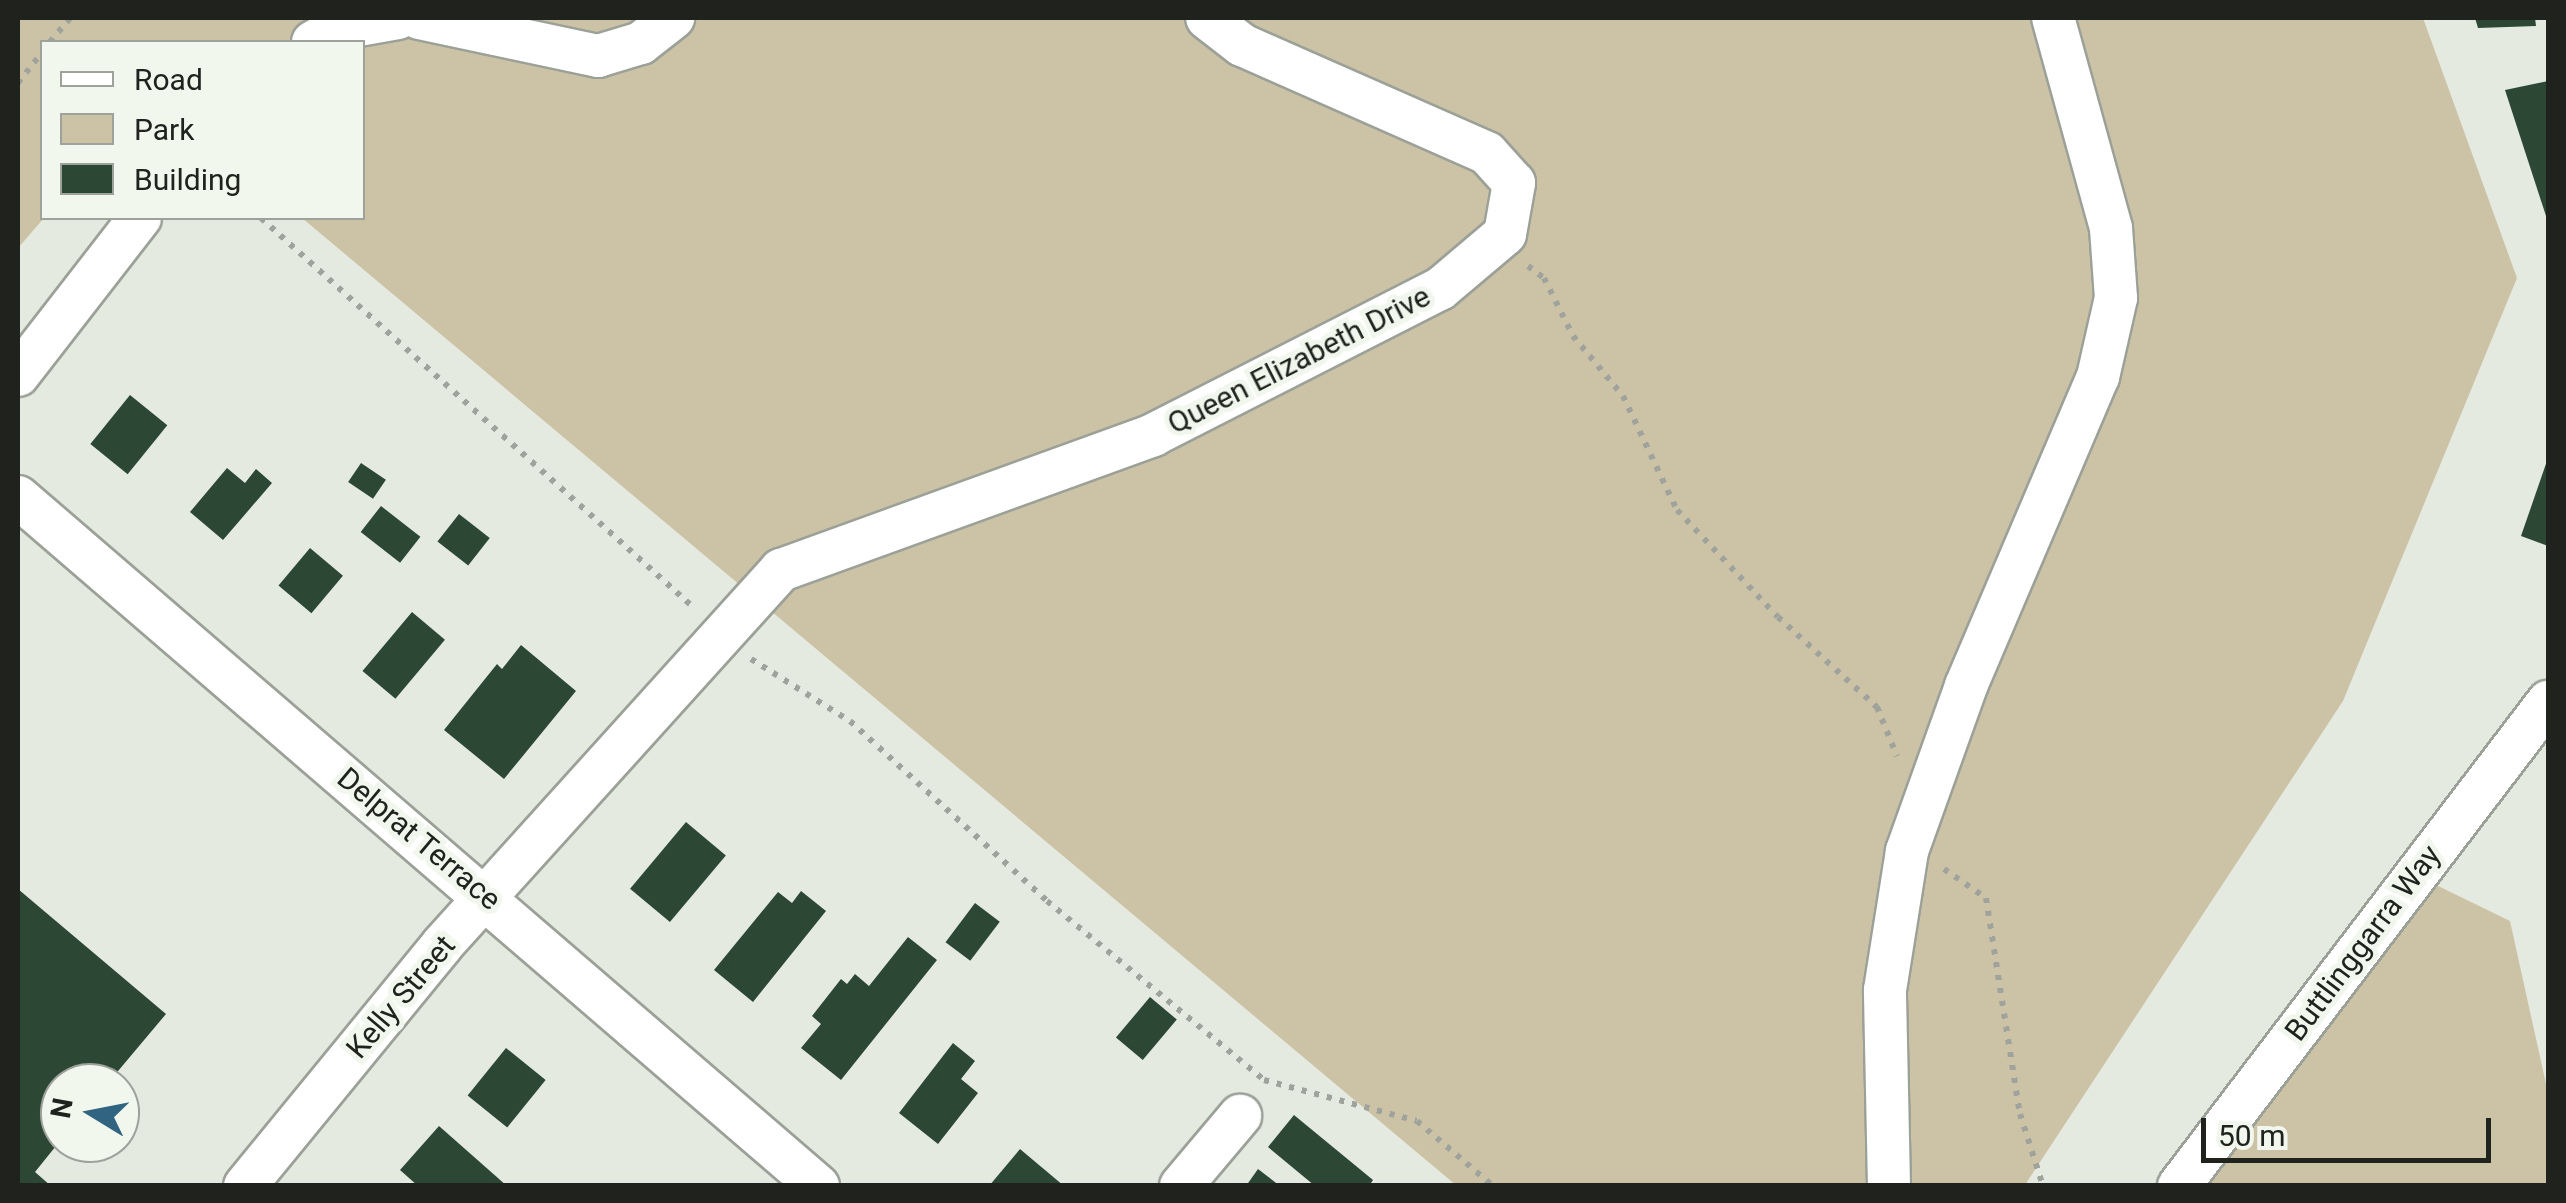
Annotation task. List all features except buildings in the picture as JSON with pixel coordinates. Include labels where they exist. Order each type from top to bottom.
[{"type":"street","points":[[317,40],[336,29],[398,18]]},
{"type":"street","points":[[419,18],[598,56],[641,43],[673,18]]},
{"type":"street","points":[[1207,18],[1242,46],[1487,154],[1514,184],[1505,234],[1496,241]]},
{"type":"street","points":[[1888,1186],[1885,990],[1907,851],[1966,686],[2098,377],[2116,298],[2111,228],[2053,18]]},
{"type":"street","points":[[18,375],[138,220]]},
{"type":"street","name":"Queen Elizabeth Drive","points":[[723,634],[780,570],[1153,435],[1440,288],[1496,241]]},
{"type":"street","name":"Delprat Terrace","points":[[18,497],[486,896],[818,1186]]},
{"type":"street","name":"Kelly Street","points":[[245,1186],[486,896],[723,634]]},
{"type":"street","name":"Buttlinggarra Way","points":[[2179,1186],[2548,702]]},
{"type":"street","points":[[1181,1186],[1240,1116]]},
{"type":"path","points":[[52,40],[70,18]]},
{"type":"path","points":[[18,83],[40,55]]},
{"type":"path","points":[[262,220],[759,667],[850,721],[1046,900],[1264,1080],[1417,1122],[1494,1186]]},
{"type":"path","points":[[1496,241],[1544,278],[1574,336],[1623,396],[1677,510],[1778,617],[1877,707],[1947,876],[1986,898],[2020,1114],[2042,1186]]},
{"type":"green space","points":[[18,18],[2423,18],[2517,278],[2343,701],[2025,1185],[1457,1186],[304,220],[365,220],[365,40],[40,40],[42,220],[18,248]]},
{"type":"green space","points":[[2432,883],[2510,921],[2548,1093],[2548,1185],[2199,1186]]}]
